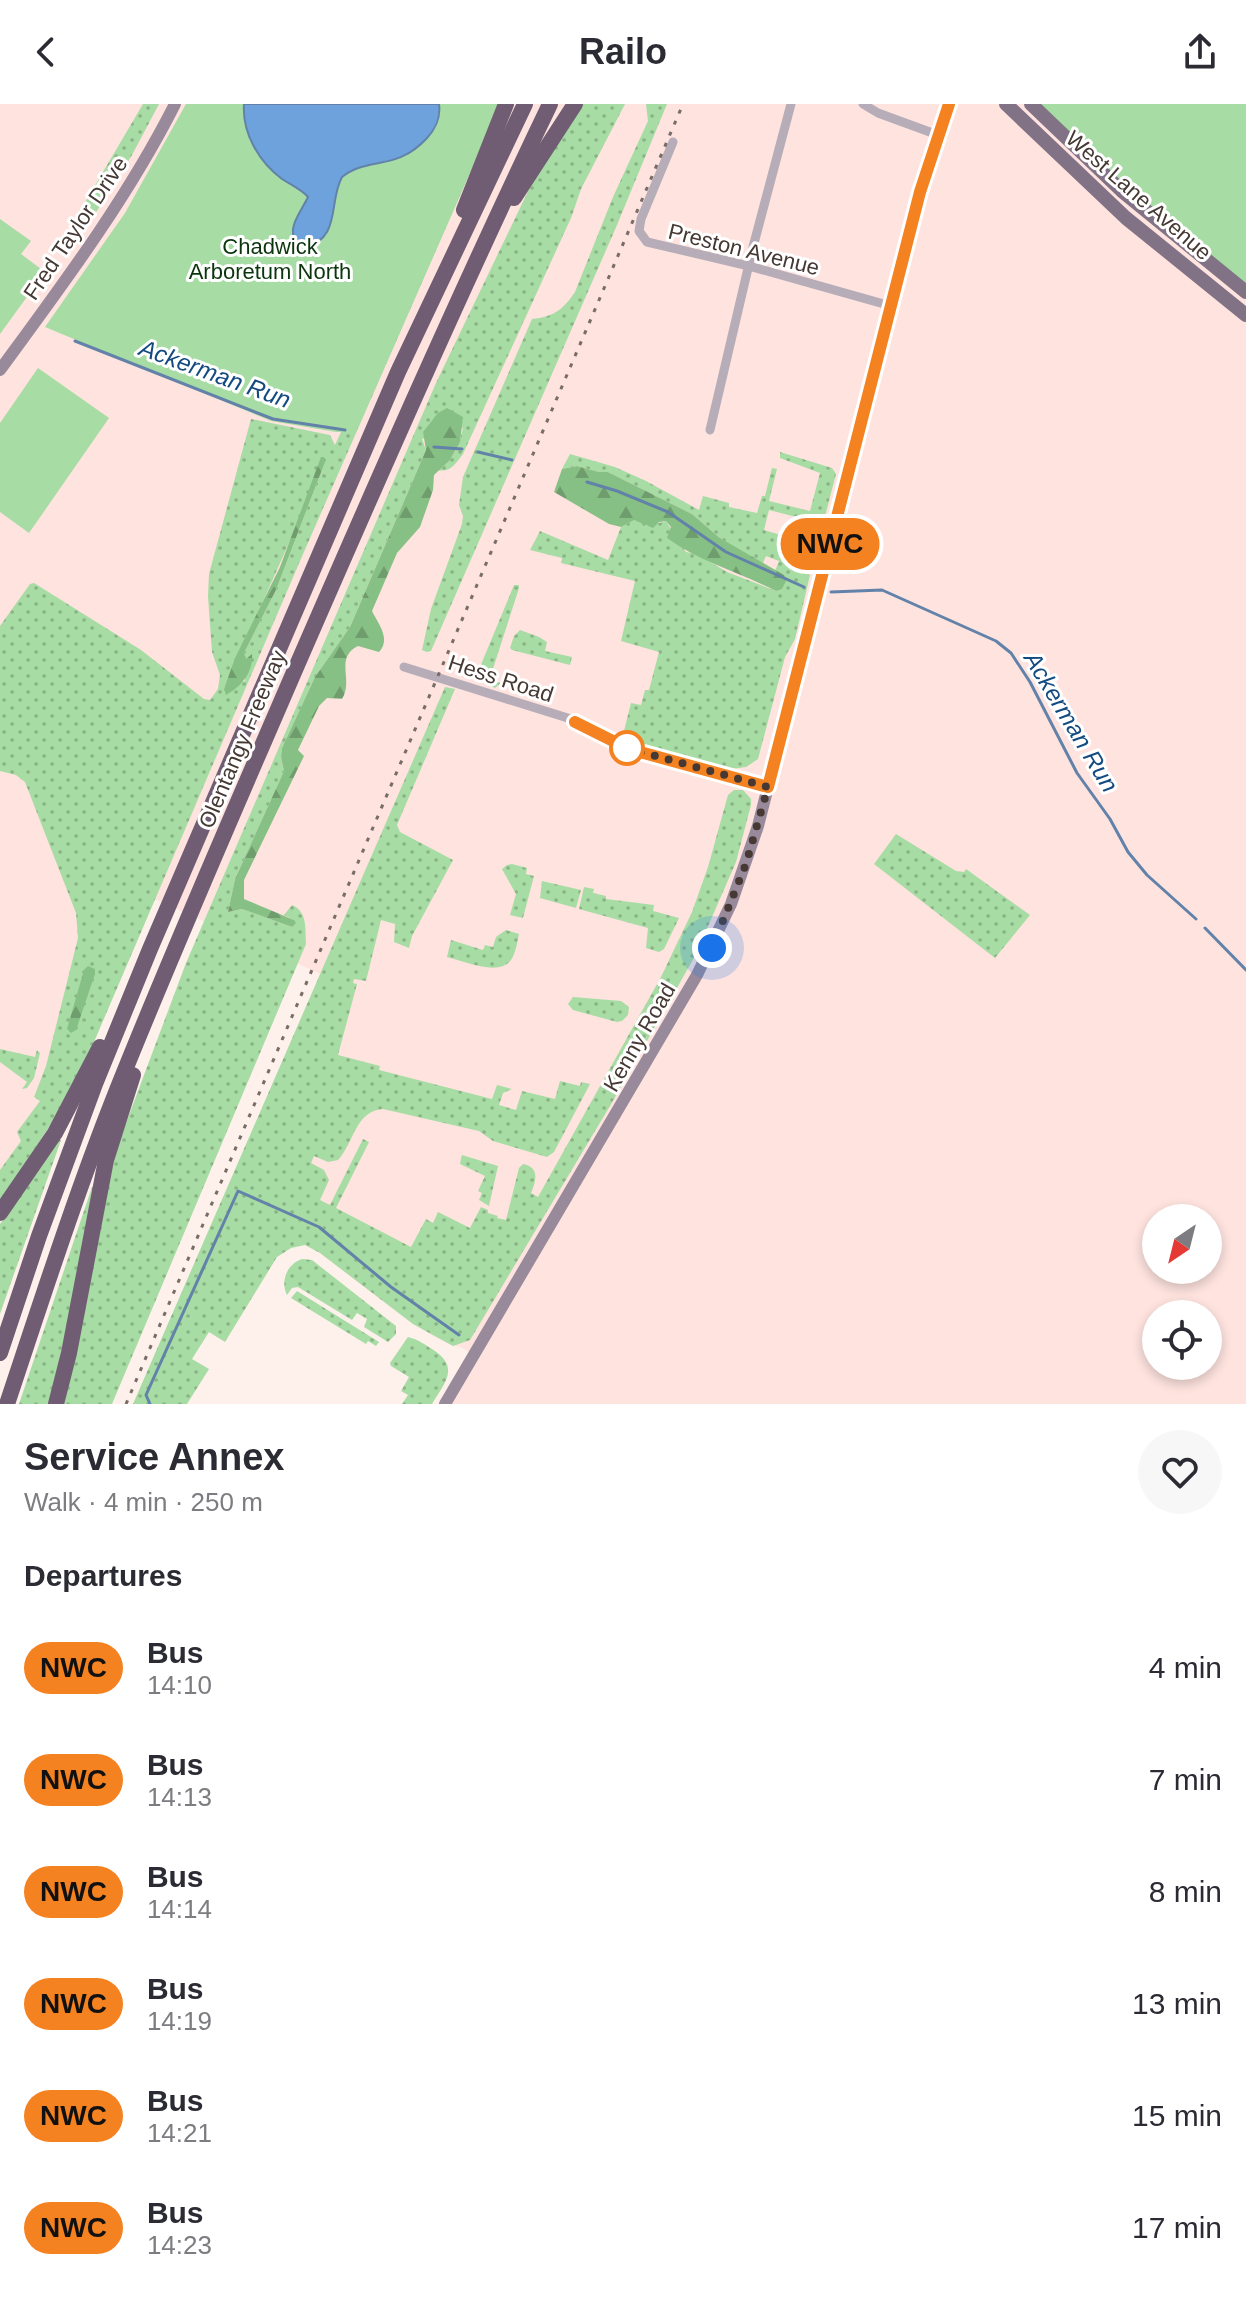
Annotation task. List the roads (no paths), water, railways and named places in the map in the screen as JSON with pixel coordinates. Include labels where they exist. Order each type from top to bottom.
[{"type":"highway","points":[[398,372],[506,104]]},
{"type":"highway","name":"Olentangy Freeway","points":[[0,1353],[90,1098],[150,949],[398,372],[525,104]]},
{"type":"highway","name":"Olentangy Freeway","points":[[7,1404],[60,1243],[116,1092],[171,958],[478,253],[550,104]]},
{"type":"highway","points":[[478,253],[575,104]]},
{"type":"highway","points":[[0,1213],[55,1133],[150,949]]},
{"type":"highway","points":[[56,1404],[69,1353],[106,1160],[171,958]]},
{"type":"main road","name":"Fred Taylor Drive","points":[[0,370],[99,233],[140,169],[175,104]]},
{"type":"main road","name":"Kenny Road","points":[[445,1404],[644,1069],[704,962],[736,891],[768,787],[920,192],[949,104]]},
{"type":"main road","name":"West Lane Avenue","points":[[1006,104],[1126,218],[1246,315]]},
{"type":"main road","name":"West Lane Avenue","points":[[1031,104],[1131,198],[1246,292]]},
{"type":"street","points":[[710,430],[791,104]]},
{"type":"street","points":[[863,104],[878,113],[938,135]]},
{"type":"street","name":"Preston Avenue","points":[[673,142],[641,219],[639,231],[642,237],[656,245],[749,266],[891,306]]},
{"type":"street","name":"Hess Road","points":[[404,667],[571,719],[629,749],[768,787]]},
{"type":"water","points":[[244,104],[439,104],[439,109],[433,130],[416,149],[342,177],[329,228],[316,243],[304,248],[297,245],[293,232],[295,221],[308,197],[282,179],[259,155],[246,126]]},
{"type":"waterway","name":"Ackerman Run","points":[[75,341],[273,419],[345,430]]},
{"type":"waterway","name":"Ackerman Run","points":[[434,447],[462,449]]},
{"type":"waterway","name":"Ackerman Run","points":[[478,452],[512,460]]},
{"type":"waterway","name":"Ackerman Run","points":[[587,482],[668,512],[726,552],[804,587]]},
{"type":"waterway","name":"Ackerman Run","points":[[831,592],[882,590],[996,641],[1011,653],[1030,682],[1077,773],[1110,819],[1128,852],[1147,875],[1196,919]]},
{"type":"waterway","name":"Ackerman Run","points":[[1205,928],[1246,970]]},
{"type":"waterway","points":[[150,1404],[146,1395],[238,1191],[319,1227],[391,1287],[459,1335]]},
{"type":"railway","points":[[126,1404],[683,104]]},
{"type":"park label","name":"Chadwick Arboretum North","points":[[270,258]]}]
